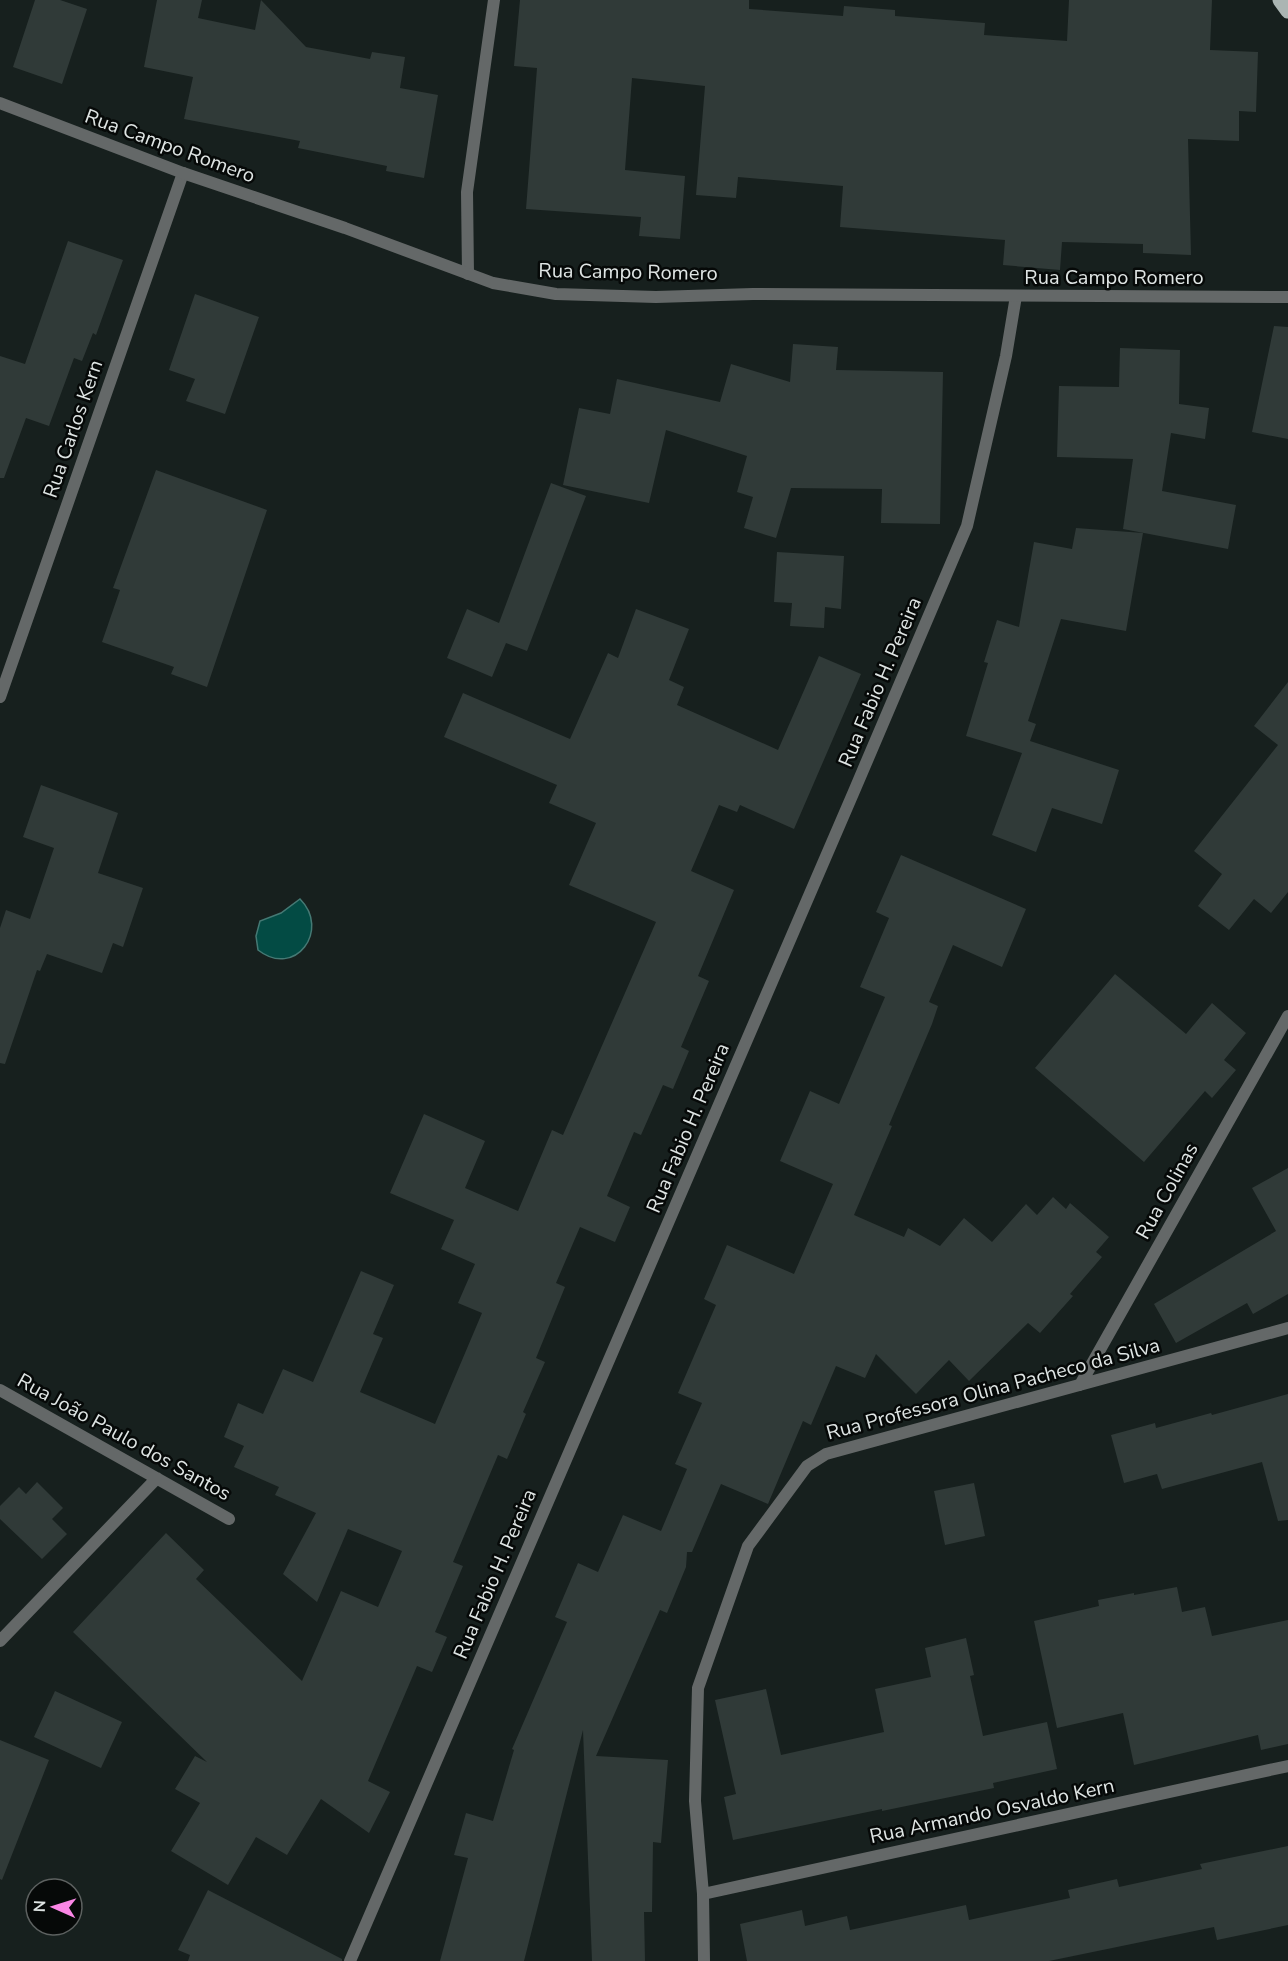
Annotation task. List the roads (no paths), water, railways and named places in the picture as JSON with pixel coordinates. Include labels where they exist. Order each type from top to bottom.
[{"type":"main road","points":[[1280,0],[1288,11]]},
{"type":"street","points":[[468,274],[467,192],[494,0]]},
{"type":"street","name":"Rua Campo Romero","points":[[0,103],[183,173],[345,228],[493,283],[556,294],[656,297],[753,294],[1288,297]]},
{"type":"street","name":"Rua Carlos Kern","points":[[0,697],[183,173]]},
{"type":"street","name":"Rua Fabio H. Pereira","points":[[350,1961],[967,526],[1006,356],[1016,296]]},
{"type":"street","name":"Rua Colinas","points":[[1080,1385],[1288,1016]]},
{"type":"street","name":"Rua Professora Olina Pacheco da Silva","points":[[704,1961],[703,1894],[695,1801],[699,1688],[748,1546],[807,1466],[826,1454],[1288,1328]]},
{"type":"street","name":"Rua João Paulo dos Santos","points":[[0,1390],[229,1519]]},
{"type":"street","points":[[0,1641],[157,1478]]},
{"type":"street","name":"Rua Armando Osvaldo Kern","points":[[703,1894],[1288,1766]]},
{"type":"water","points":[[300,899],[309,911],[312,924],[310,936],[304,947],[296,955],[285,959],[272,957],[258,950],[256,936],[260,921],[281,913]]}]
